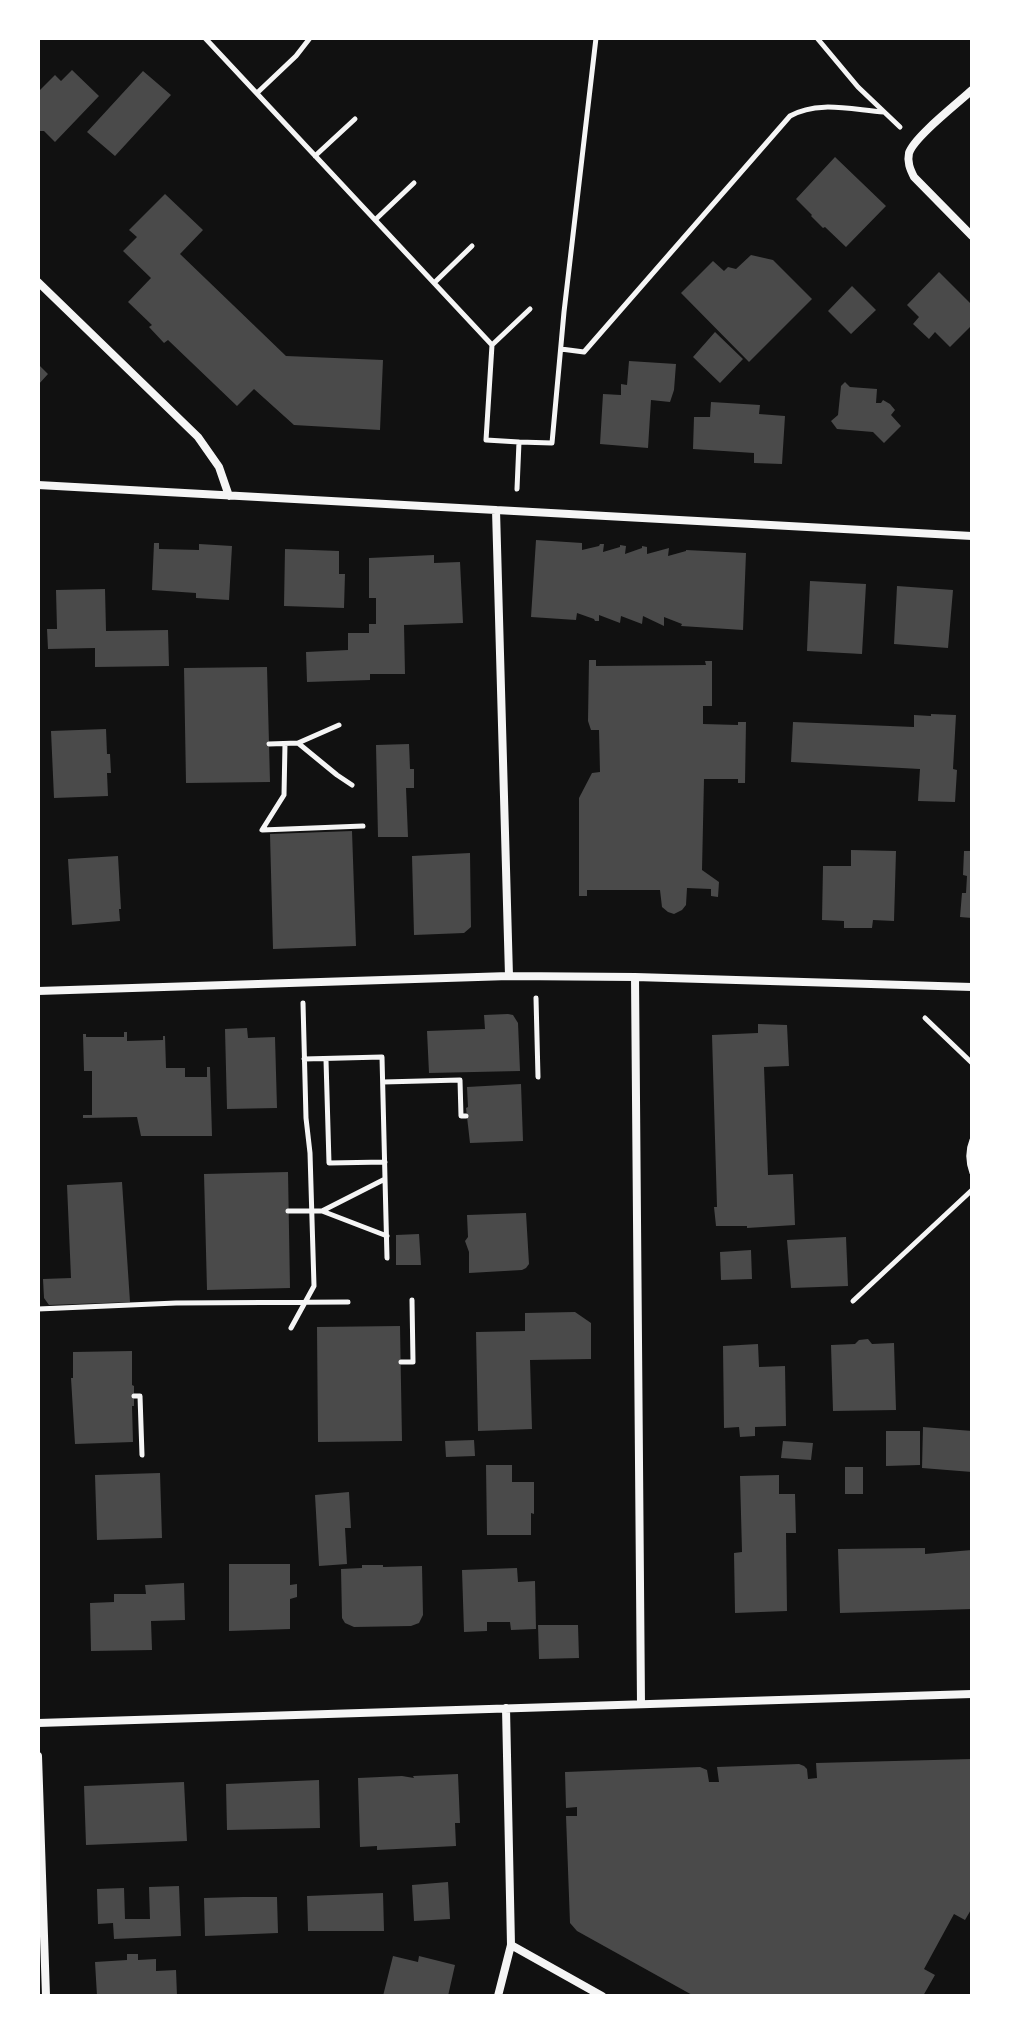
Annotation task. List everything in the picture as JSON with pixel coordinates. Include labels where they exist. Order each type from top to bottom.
[{"type":"street","points":[[972,90],[916,142],[908,157],[914,177],[972,236]]},
{"type":"street","points":[[38,282],[198,437],[219,467],[229,496]]},
{"type":"street","points":[[38,485],[972,536]]},
{"type":"street","points":[[496,510],[509,976]]},
{"type":"street","points":[[38,991],[509,976],[972,987]]},
{"type":"street","points":[[635,977],[641,1704]]},
{"type":"street","points":[[38,1723],[972,1694]]},
{"type":"street","points":[[498,1996],[511,1945],[506,1708]]},
{"type":"street","points":[[38,1756],[46,1996]]},
{"type":"street","points":[[511,1945],[602,1996]]},
{"type":"path","points":[[205,38],[492,345]]},
{"type":"path","points":[[257,93],[296,56],[310,38]]},
{"type":"path","points":[[530,309],[492,345],[486,440],[552,443],[596,38]]},
{"type":"path","points":[[817,38],[858,87],[916,142]]},
{"type":"path","points":[[561,349],[584,352],[790,116],[815,107],[884,112]]},
{"type":"path","points":[[315,156],[355,119]]},
{"type":"path","points":[[375,220],[414,183]]},
{"type":"path","points":[[434,283],[472,246]]},
{"type":"path","points":[[517,489],[519,442]]},
{"type":"path","points":[[269,744],[298,743],[339,725]]},
{"type":"path","points":[[298,743],[352,785]]},
{"type":"path","points":[[285,744],[284,795],[262,830],[363,826]]},
{"type":"path","points":[[536,997],[538,1077]]},
{"type":"path","points":[[291,1328],[314,1286],[303,1002]]},
{"type":"path","points":[[925,1018],[972,1063]]},
{"type":"path","points":[[304,1059],[382,1057],[387,1258]]},
{"type":"path","points":[[326,1059],[329,1163],[385,1162]]},
{"type":"path","points":[[383,1082],[460,1080],[461,1116],[466,1116]]},
{"type":"path","points":[[972,1140],[968,1160],[972,1173]]},
{"type":"path","points":[[322,1211],[385,1179]]},
{"type":"path","points":[[853,1301],[972,1190]]},
{"type":"path","points":[[288,1211],[322,1211],[387,1236]]},
{"type":"path","points":[[401,1362],[413,1362],[412,1300]]},
{"type":"path","points":[[38,1309],[176,1303],[348,1302]]},
{"type":"path","points":[[134,1396],[140,1396],[142,1455]]},
{"type":"building","points":[[72,70],[99,96],[55,142],[44,131],[38,131],[38,92],[55,75],[61,81]]},
{"type":"building","points":[[143,71],[171,95],[115,156],[87,132]]},
{"type":"building","points":[[835,157],[886,206],[846,247],[796,199]]},
{"type":"building","points":[[165,194],[203,230],[180,254],[286,356],[383,360],[380,430],[294,425],[254,389],[237,406],[168,340],[164,343],[149,327],[152,325],[128,302],[151,278],[123,251],[137,237],[129,230]]},
{"type":"building","points":[[751,255],[773,260],[812,299],[749,362],[681,293],[713,261],[724,271],[728,267],[736,269]]},
{"type":"building","points":[[939,272],[972,305],[972,325],[950,347],[935,332],[929,339],[913,324],[919,317],[907,305]]},
{"type":"building","points":[[852,286],[876,310],[851,334],[828,311]]},
{"type":"building","points":[[715,332],[743,359],[720,383],[693,357]]},
{"type":"building","points":[[629,361],[676,364],[670,402],[651,400],[648,448],[600,444],[603,394],[621,395],[621,384],[627,385]]},
{"type":"building","points":[[38,364],[48,374],[38,385]]},
{"type":"building","points":[[845,382],[850,387],[877,389],[876,403],[883,400],[895,410],[891,415],[901,426],[884,443],[873,432],[837,429],[831,421],[838,415],[841,386]]},
{"type":"building","points":[[711,402],[760,405],[759,414],[785,416],[782,464],[754,463],[754,453],[693,449],[694,417],[710,417]]},
{"type":"building","points":[[536,540],[582,543],[582,550],[604,544],[603,552],[620,545],[626,546],[625,554],[642,546],[647,547],[647,554],[669,548],[668,556],[686,550],[746,553],[743,630],[681,626],[664,617],[664,626],[643,616],[642,624],[621,616],[620,623],[599,615],[599,621],[595,621],[577,613],[576,620],[531,617]]},
{"type":"building","points":[[154,543],[159,543],[159,549],[199,550],[199,544],[232,546],[229,600],[196,598],[196,593],[152,590]]},
{"type":"building","points":[[285,549],[339,551],[339,574],[345,574],[344,608],[284,606]]},
{"type":"building","points":[[434,555],[434,563],[460,562],[463,623],[404,625],[405,674],[370,674],[370,680],[307,682],[306,652],[348,650],[348,633],[369,633],[369,624],[376,624],[376,598],[369,598],[369,558]]},
{"type":"building","points":[[810,581],[866,584],[862,654],[807,651]]},
{"type":"building","points":[[897,586],[953,590],[948,648],[894,644]]},
{"type":"building","points":[[105,589],[106,631],[168,630],[169,666],[95,667],[95,648],[48,649],[47,629],[57,629],[56,590]]},
{"type":"building","points":[[589,660],[596,660],[596,666],[706,665],[705,661],[712,661],[712,706],[703,706],[703,724],[738,725],[738,722],[746,722],[745,783],[738,783],[738,779],[704,779],[702,870],[719,882],[718,897],[711,896],[711,889],[687,888],[686,905],[674,914],[662,907],[660,890],[587,890],[587,896],[579,896],[579,798],[592,773],[600,772],[599,730],[591,730],[588,721]]},
{"type":"building","points":[[267,667],[270,782],[186,783],[184,668]]},
{"type":"building","points":[[914,715],[956,715],[955,802],[918,801],[920,769],[791,762],[793,722],[914,727]]},
{"type":"building","points":[[106,729],[111,773],[107,773],[108,796],[54,798],[51,731]]},
{"type":"building","points":[[409,744],[414,788],[406,788],[408,837],[378,837],[376,745]]},
{"type":"building","points":[[352,831],[356,946],[273,949],[270,834]]},
{"type":"building","points":[[851,850],[896,851],[894,921],[873,920],[872,928],[844,928],[844,921],[822,920],[823,866],[851,866]]},
{"type":"building","points":[[964,851],[972,851],[972,918],[960,917],[962,893],[966,893]]},
{"type":"building","points":[[470,853],[471,927],[464,933],[414,935],[412,856]]},
{"type":"building","points":[[118,856],[120,921],[72,925],[68,859]]},
{"type":"building","points":[[484,1015],[513,1015],[518,1023],[520,1071],[429,1073],[427,1031],[485,1029]]},
{"type":"building","points":[[758,1024],[787,1025],[789,1066],[764,1067],[768,1175],[793,1174],[795,1225],[716,1226],[712,1035],[758,1033]]},
{"type":"building","points":[[247,1028],[248,1038],[275,1037],[277,1108],[227,1109],[225,1029]]},
{"type":"building","points":[[124,1032],[127,1032],[127,1041],[163,1040],[165,1036],[166,1068],[185,1068],[185,1077],[207,1077],[207,1067],[210,1067],[212,1136],[141,1136],[137,1117],[83,1118],[83,1115],[92,1115],[92,1071],[84,1071],[83,1034],[86,1037],[124,1037]]},
{"type":"building","points":[[521,1084],[523,1141],[470,1143],[467,1087]]},
{"type":"building","points":[[288,1172],[290,1288],[207,1290],[204,1174]]},
{"type":"building","points":[[122,1182],[130,1302],[49,1305],[44,1298],[43,1279],[71,1278],[67,1185]]},
{"type":"building","points":[[526,1213],[529,1264],[526,1268],[469,1273],[469,1252],[465,1241],[468,1237],[467,1215]]},
{"type":"building","points":[[419,1234],[421,1265],[396,1265],[396,1235]]},
{"type":"building","points":[[846,1237],[848,1286],[791,1288],[787,1240]]},
{"type":"building","points":[[751,1250],[752,1279],[721,1280],[720,1252]]},
{"type":"building","points":[[575,1312],[591,1323],[591,1359],[530,1360],[532,1429],[478,1431],[476,1332],[525,1331],[525,1313]]},
{"type":"building","points":[[400,1326],[402,1441],[318,1442],[317,1327]]},
{"type":"building","points":[[868,1339],[872,1344],[894,1343],[896,1410],[833,1411],[831,1345],[855,1344]]},
{"type":"building","points":[[758,1344],[759,1367],[785,1366],[786,1426],[755,1427],[755,1436],[740,1437],[739,1427],[724,1428],[723,1346]]},
{"type":"building","points":[[132,1351],[133,1442],[75,1444],[71,1378],[73,1352]]},
{"type":"building","points":[[923,1427],[972,1431],[972,1472],[922,1468]]},
{"type":"building","points":[[886,1431],[920,1431],[920,1465],[886,1466]]},
{"type":"building","points":[[474,1440],[475,1456],[446,1457],[445,1441]]},
{"type":"building","points":[[783,1441],[813,1443],[811,1460],[781,1458]]},
{"type":"building","points":[[486,1465],[512,1465],[512,1482],[534,1482],[531,1535],[487,1535]]},
{"type":"building","points":[[845,1467],[863,1467],[863,1494],[845,1494]]},
{"type":"building","points":[[160,1473],[162,1538],[97,1540],[95,1475]]},
{"type":"building","points":[[779,1475],[779,1494],[795,1494],[796,1533],[786,1533],[787,1611],[735,1613],[734,1553],[742,1552],[740,1476]]},
{"type":"building","points":[[349,1492],[351,1528],[345,1528],[347,1564],[319,1566],[315,1495]]},
{"type":"building","points":[[925,1548],[925,1554],[972,1550],[972,1609],[840,1613],[838,1549]]},
{"type":"building","points":[[229,1564],[290,1564],[290,1585],[297,1584],[297,1597],[290,1599],[290,1629],[229,1631]]},
{"type":"building","points":[[362,1565],[422,1566],[423,1615],[419,1623],[411,1626],[354,1627],[345,1623],[342,1618],[341,1569],[362,1568]]},
{"type":"building","points":[[517,1568],[518,1582],[535,1581],[536,1629],[511,1630],[510,1622],[487,1622],[487,1631],[464,1632],[462,1570]]},
{"type":"building","points":[[184,1583],[185,1620],[151,1621],[152,1650],[91,1651],[90,1603],[114,1602],[114,1594],[146,1594],[145,1585]]},
{"type":"building","points":[[538,1625],[578,1625],[579,1658],[539,1659]]},
{"type":"building","points":[[972,1759],[972,1908],[965,1920],[954,1914],[924,1969],[935,1975],[923,1996],[694,1996],[577,1931],[570,1923],[566,1816],[577,1816],[577,1807],[566,1808],[565,1772],[700,1767],[707,1770],[709,1782],[719,1782],[717,1767],[799,1764],[807,1769],[808,1779],[817,1778],[816,1763]]},
{"type":"building","points":[[458,1774],[460,1823],[455,1823],[456,1846],[377,1850],[377,1846],[360,1847],[358,1778]]},
{"type":"building","points":[[319,1780],[320,1828],[227,1830],[226,1784]]},
{"type":"building","points":[[184,1782],[187,1841],[86,1845],[84,1786]]},
{"type":"building","points":[[448,1882],[450,1919],[414,1921],[412,1885]]},
{"type":"building","points":[[179,1886],[181,1936],[114,1939],[113,1923],[98,1924],[97,1889],[124,1888],[125,1919],[150,1919],[149,1887]]},
{"type":"building","points":[[383,1893],[384,1931],[308,1931],[307,1896]]},
{"type":"building","points":[[277,1897],[278,1933],[205,1936],[204,1898]]},
{"type":"building","points":[[127,1954],[138,1954],[138,1960],[156,1959],[156,1971],[176,1970],[177,1996],[97,1996],[95,1962],[127,1960]]},
{"type":"building","points":[[393,1956],[418,1962],[419,1956],[455,1965],[448,1996],[383,1996]]}]
